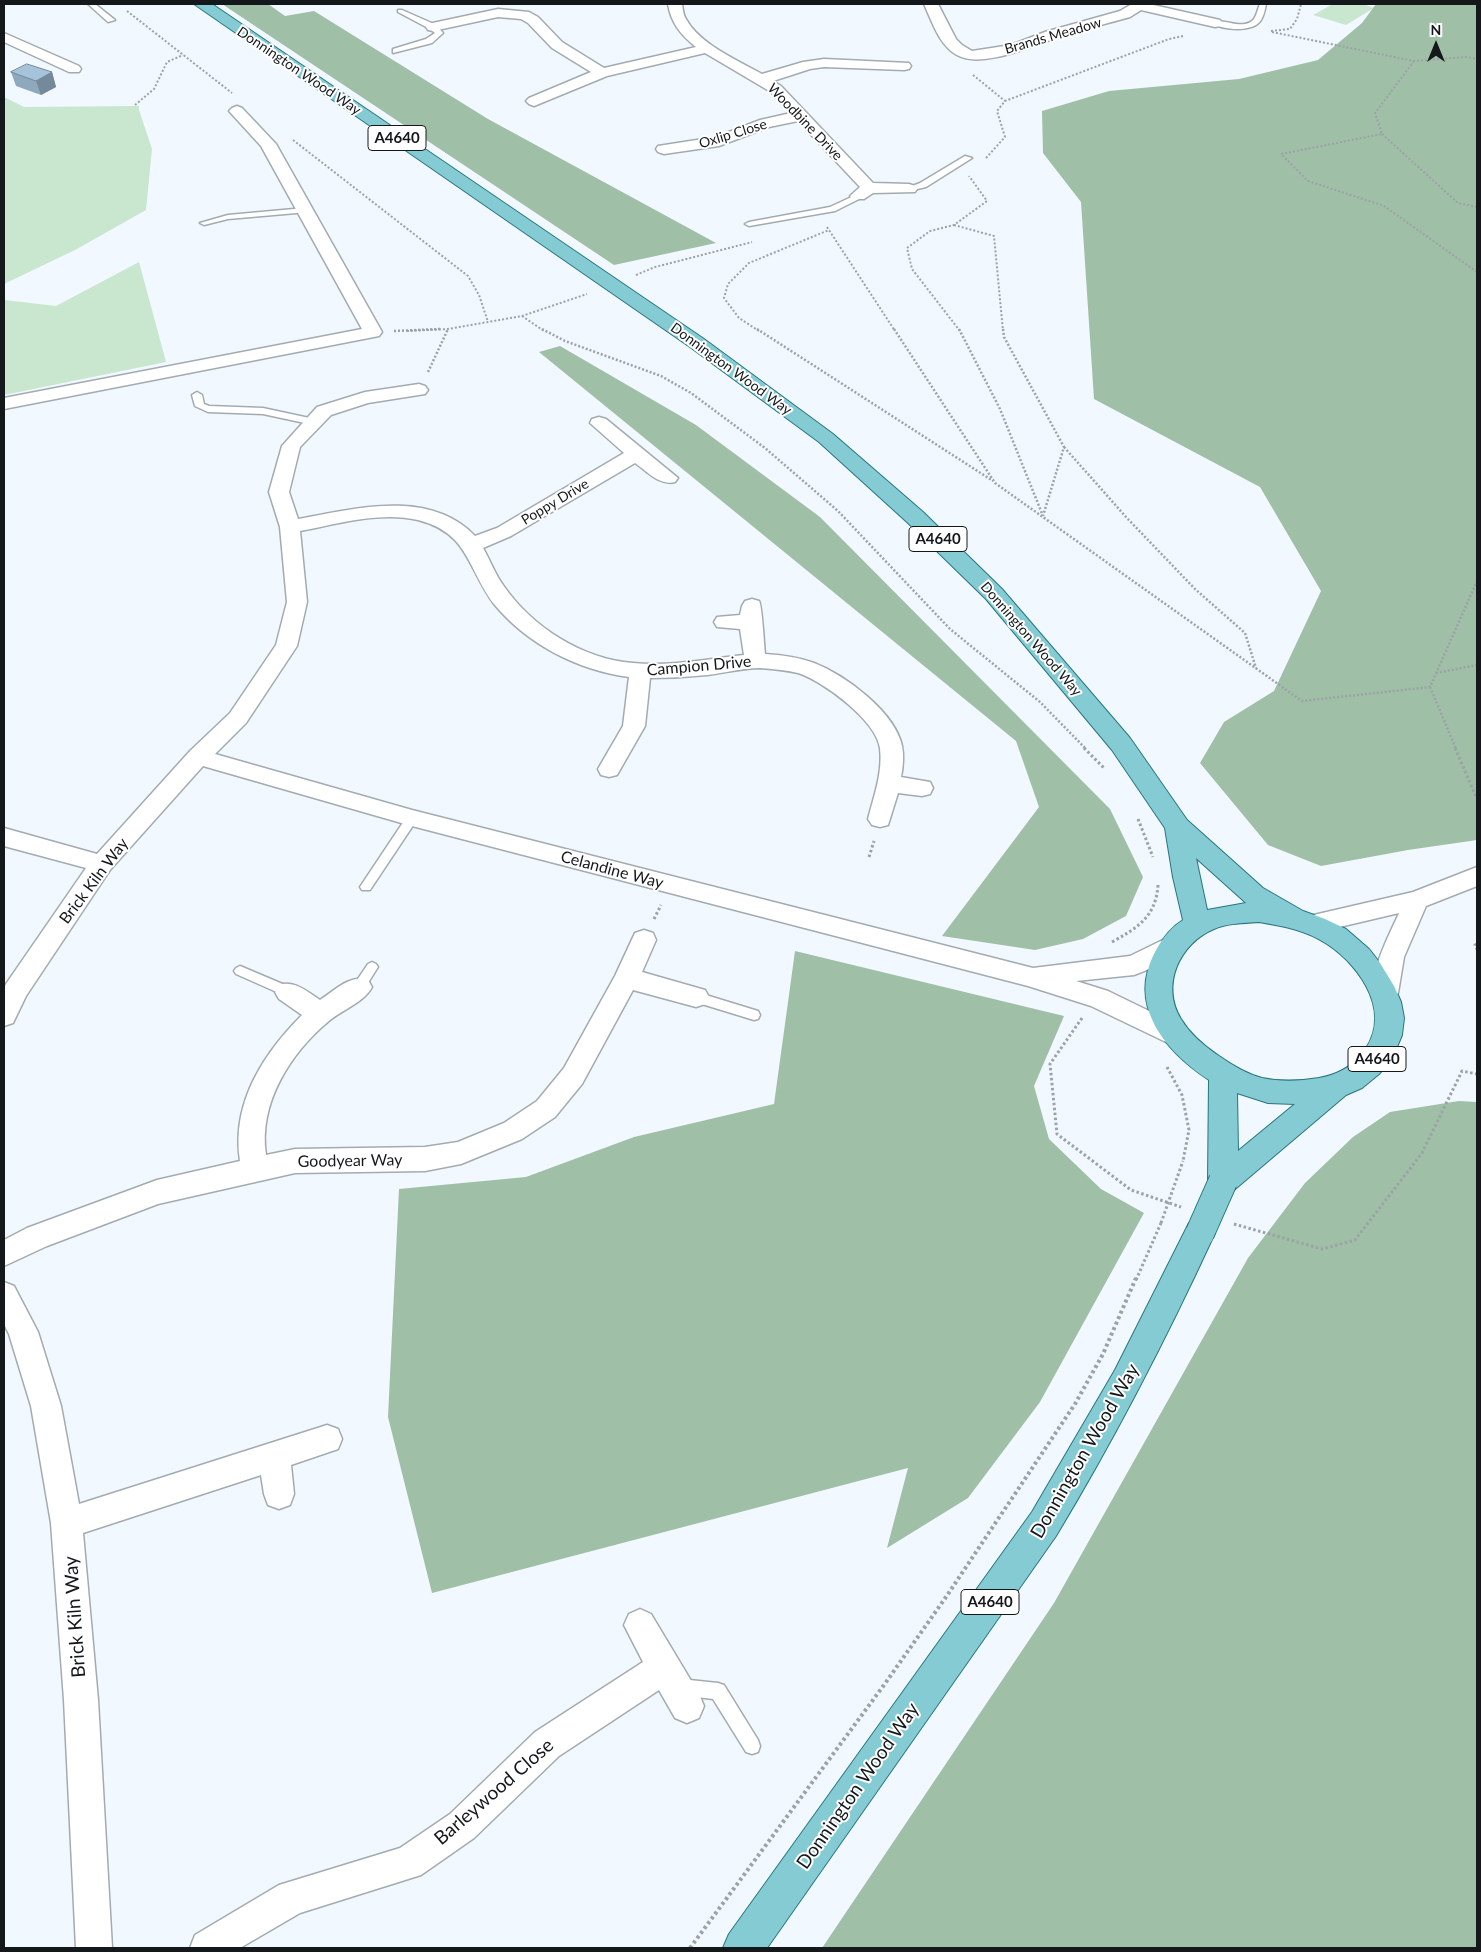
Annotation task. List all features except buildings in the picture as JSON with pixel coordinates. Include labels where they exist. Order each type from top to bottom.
[{"type":"main road","name":"Donnington Wood Way","points":[[202,4],[697,343],[826,438],[915,517],[994,594],[1121,744],[1178,827],[1254,895],[1303,921]]},
{"type":"main road","name":"Donnington Wood Way","points":[[1178,827],[1186,876],[1197,924]]},
{"type":"main road","name":"A4640","points":[[1259,912],[1303,921],[1345,942],[1370,966],[1385,993],[1390,1016],[1387,1038],[1377,1059],[1360,1075],[1336,1087],[1300,1093],[1261,1089],[1223,1075],[1196,1057],[1175,1034],[1160,1004],[1159,973],[1171,946],[1182,934],[1197,924],[1226,914],[1259,912]]},
{"type":"main road","name":"Donnington Wood Way","points":[[1223,1075],[1223,1181]]},
{"type":"main road","name":"Donnington Wood Way","points":[[743,1948],[1044,1524],[1082,1464],[1158,1322],[1223,1181],[1336,1087]]},
{"type":"street","name":"Woodbine Drive","points":[[675,4],[677,17],[705,48],[763,79],[776,89],[801,116],[863,192]]},
{"type":"street","name":"Brands Meadow","points":[[931,4],[951,42],[965,54],[972,56],[1014,49],[1050,35],[1124,14],[1141,5],[1192,27],[1215,23]]},
{"type":"street","points":[[433,27],[498,13],[524,15],[533,20],[557,45],[602,73]]},
{"type":"street","points":[[4,38],[74,69]]},
{"type":"street","points":[[534,101],[602,73],[705,48]]},
{"type":"street","points":[[763,79],[799,67],[824,64],[904,66]]},
{"type":"street","points":[[4,404],[373,332],[268,144],[236,104]]},
{"type":"street","name":"Oxlip Close","points":[[664,149],[719,141],[765,123],[801,116]]},
{"type":"street","points":[[863,192],[909,189]]},
{"type":"street","name":"Brick Kiln Way","points":[[4,1016],[16,991],[102,864],[198,757],[238,718],[286,646],[296,602],[290,527],[279,492],[291,446],[324,411],[365,398],[419,390]]},
{"type":"street","points":[[599,423],[668,478]]},
{"type":"street","name":"Poppy Drive","points":[[472,545],[504,532],[636,454]]},
{"type":"street","name":"Campion Drive","points":[[290,527],[381,512],[406,512],[431,517],[455,530],[472,545],[494,588],[532,631],[569,652],[612,666],[640,671],[702,668],[755,661],[788,664],[808,669],[866,707],[882,725],[891,746],[889,783],[880,819]]},
{"type":"street","points":[[724,622],[751,614],[755,661]]},
{"type":"street","points":[[609,769],[634,726],[640,671]]},
{"type":"street","name":"Celandine Way","points":[[198,757],[412,818],[1028,976],[1099,998],[1175,1034]]},
{"type":"street","points":[[889,783],[922,788]]},
{"type":"street","points":[[4,837],[102,864]]},
{"type":"street","points":[[1303,921],[1417,900],[1477,876]]},
{"type":"street","points":[[1385,993],[1392,957],[1417,900]]},
{"type":"street","name":"Goodyear Way","points":[[4,1254],[38,1237],[157,1192],[295,1161],[424,1159],[460,1152],[513,1131],[546,1109],[573,1076],[627,978],[644,940]]},
{"type":"street","name":"Celandine Way","points":[[1028,976],[1134,965],[1171,946]]},
{"type":"street","points":[[255,1169],[251,1130],[258,1100],[275,1068],[298,1037],[320,1014],[366,977]]},
{"type":"street","points":[[627,978],[696,997]]},
{"type":"street","points":[[288,992],[320,1014]]},
{"type":"street","name":"Brick Kiln Way","points":[[6,1305],[23,1332],[46,1406],[68,1523],[81,1700],[94,1948]]},
{"type":"street","points":[[68,1523],[327,1439]]},
{"type":"street","points":[[274,1456],[279,1494]]},
{"type":"street","points":[[640,1625],[675,1686]]},
{"type":"street","name":"Barleywood Close","points":[[208,1948],[292,1898],[410,1863],[462,1826],[547,1744],[675,1686]]},
{"type":"lane","points":[[91,4],[110,20]]},
{"type":"lane","points":[[1215,23],[1250,25],[1259,18],[1263,4]]},
{"type":"lane","points":[[396,51],[420,44],[436,37],[439,33],[433,27],[400,11]]},
{"type":"lane","points":[[909,189],[923,185],[968,158]]},
{"type":"lane","points":[[749,224],[832,209],[863,192]]},
{"type":"lane","points":[[204,223],[228,217],[305,210]]},
{"type":"lane","points":[[197,395],[200,406],[208,409],[263,411],[314,422]]},
{"type":"lane","points":[[366,887],[412,818]]},
{"type":"lane","points":[[240,972],[288,992]]},
{"type":"lane","points":[[696,997],[754,1016]]},
{"type":"lane","points":[[675,1686],[718,1691],[752,1746]]},
{"type":"path","points":[[1262,31],[1290,29],[1297,19],[1301,4]]},
{"type":"path","points":[[124,8],[184,55],[236,104]]},
{"type":"path","points":[[982,162],[1005,137],[997,111],[1005,101],[1169,39],[1192,27]]},
{"type":"path","points":[[1272,31],[1283,36],[1414,61],[1466,57],[1477,59]]},
{"type":"path","points":[[135,105],[154,89],[167,62],[184,55]]},
{"type":"path","points":[[1414,61],[1375,113],[1382,134],[1458,203],[1477,207]]},
{"type":"path","points":[[972,74],[1005,101]]},
{"type":"path","points":[[1382,134],[1281,154],[1308,181],[1384,206],[1477,272]]},
{"type":"path","points":[[286,135],[468,276],[479,295],[488,322]]},
{"type":"path","points":[[972,171],[967,174],[987,201],[954,224],[930,231],[907,248],[912,269],[958,327],[1000,409],[1043,516]]},
{"type":"path","points":[[824,223],[996,483]]},
{"type":"path","points":[[954,224],[994,236],[1004,336],[1064,447],[1126,517],[1195,589],[1245,633],[1256,668]]},
{"type":"path","points":[[828,230],[750,263],[728,284],[724,298],[739,318],[996,483],[1302,700],[1430,687]]},
{"type":"path","points":[[633,276],[655,267],[761,240]]},
{"type":"path","points":[[373,332],[448,329],[522,316],[560,305],[590,293]]},
{"type":"path","points":[[522,316],[565,341],[660,376],[690,393],[765,448],[838,511],[950,629],[1040,702],[1105,770]]},
{"type":"path","points":[[419,390],[448,329]]},
{"type":"path","points":[[1043,516],[1064,447]]},
{"type":"path","points":[[1477,581],[1430,687],[1477,799]]},
{"type":"path","points":[[1436,673],[1477,665]]},
{"type":"path","points":[[1137,817],[1154,862]]},
{"type":"path","points":[[1110,943],[1134,930],[1153,911],[1158,884]]},
{"type":"path","points":[[644,940],[670,885]]},
{"type":"path","points":[[1477,944],[1475,945],[1477,949]]},
{"type":"path","points":[[1082,1018],[1050,1064],[1057,1134],[1131,1190],[1204,1221],[1322,1248],[1355,1240],[1422,1152],[1462,1071],[1477,1074]]},
{"type":"path","points":[[690,1948],[890,1677],[946,1597],[1074,1404],[1103,1354],[1161,1223],[1183,1162],[1189,1130],[1182,1095],[1167,1068],[1161,1062]]},
{"type":"green space","points":[[222,4],[268,4],[285,16],[314,11],[488,119],[716,243],[614,265]]},
{"type":"green space","points":[[1333,4],[1363,4],[1374,8],[1346,25],[1313,15]]},
{"type":"green space","points":[[1376,4],[1477,4],[1477,840],[1321,866],[1268,845],[1200,763],[1224,722],[1274,691],[1321,591],[1260,487],[1094,399],[1081,202],[1043,153],[1042,111],[1109,91],[1239,79],[1318,60],[1362,23]]},
{"type":"green space","points":[[4,97],[24,107],[139,106],[152,149],[146,210],[75,250],[4,285]]},
{"type":"green space","points":[[139,262],[166,362],[4,395],[4,300],[56,306]]},
{"type":"green space","points":[[560,346],[696,425],[820,517],[1110,809],[1143,877],[1126,916],[1083,939],[1035,950],[942,936],[1039,807],[1016,741],[539,352]]},
{"type":"green space","points":[[795,951],[1064,1016],[1034,1086],[1049,1139],[1101,1189],[1144,1213],[1040,1402],[968,1498],[887,1548],[908,1468],[432,1593],[388,1417],[399,1189],[526,1177],[634,1137],[774,1104]]},
{"type":"green space","points":[[1459,1101],[1477,1102],[1477,1948],[822,1948],[1054,1603],[1248,1258],[1305,1183],[1353,1137],[1390,1112]]}]
